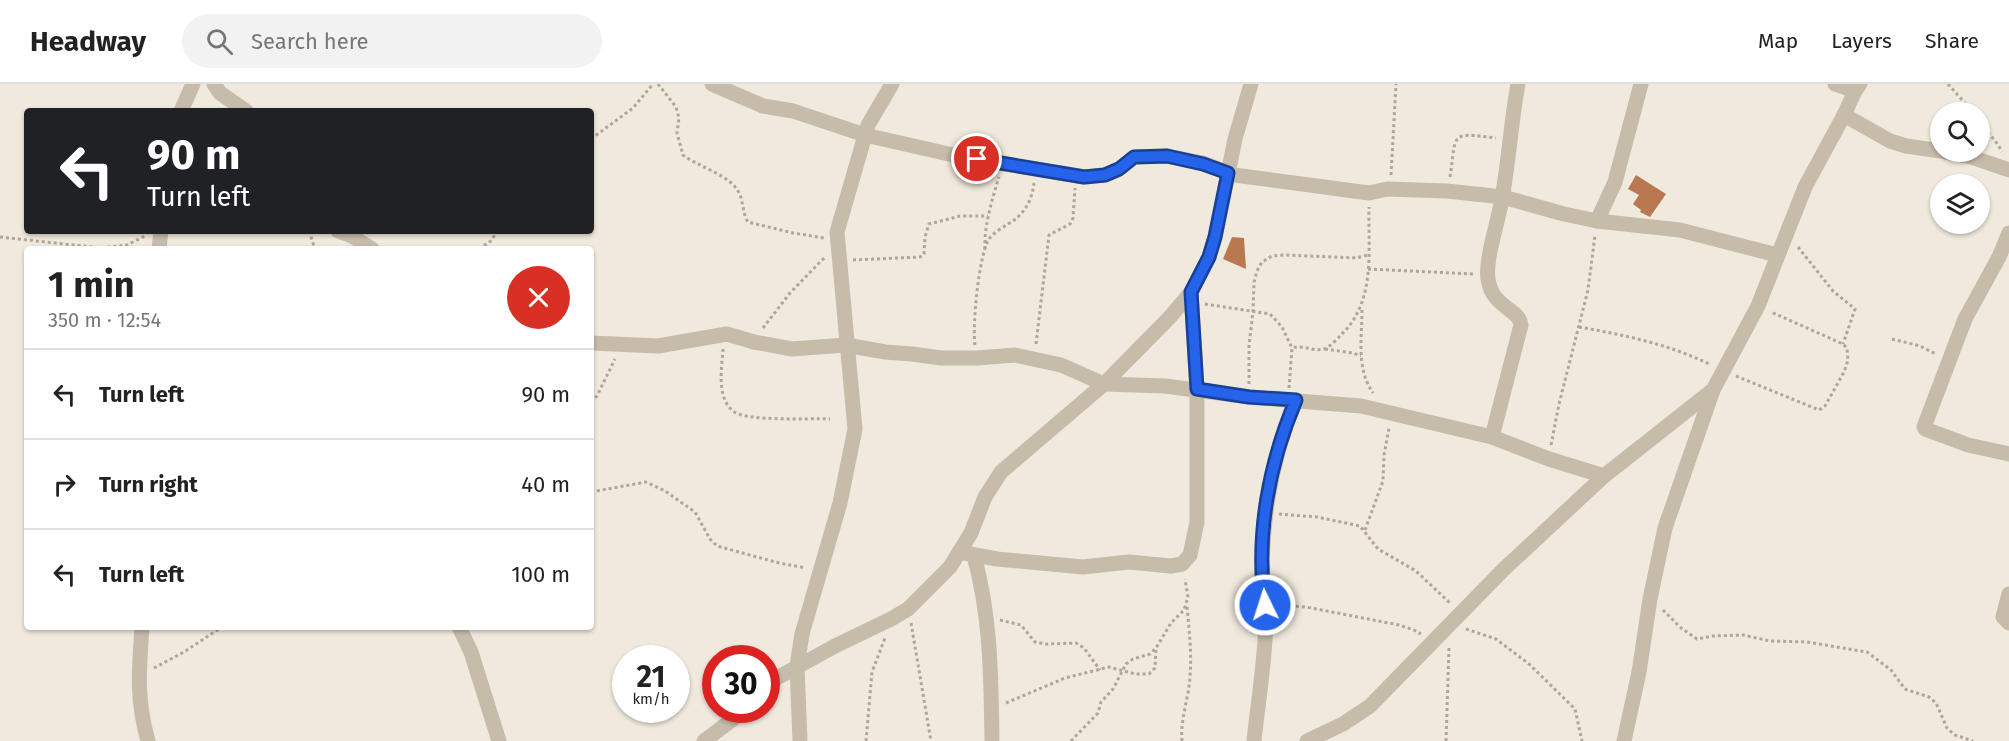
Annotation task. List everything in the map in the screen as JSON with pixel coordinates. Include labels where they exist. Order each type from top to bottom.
[{"type":"street","points":[[182,108],[193,84]]},
{"type":"street","points":[[214,84],[220,93],[242,108]]},
{"type":"street","points":[[712,84],[749,101],[792,111],[865,135],[962,157],[1084,177],[1105,175],[1119,169],[1134,157],[1152,155],[1183,158],[1228,174],[1369,193],[1387,189],[1447,191],[1503,197],[1597,221],[1680,230],[1777,255]]},
{"type":"street","points":[[800,741],[797,666],[802,634],[840,503],[855,429],[837,232],[865,135],[873,115],[892,84]]},
{"type":"street","points":[[992,741],[987,617],[967,554],[971,532],[993,481],[1022,453],[1070,415],[1104,384],[1191,297],[1212,247],[1235,139],[1251,84]]},
{"type":"street","points":[[1492,437],[1521,325],[1520,319],[1501,305],[1496,298],[1490,289],[1487,276],[1503,197],[1518,84]]},
{"type":"street","points":[[1597,221],[1615,182],[1641,84]]},
{"type":"street","points":[[1623,741],[1639,672],[1650,599],[1665,528],[1713,390],[1758,306],[1805,187],[1858,87],[1835,84]]},
{"type":"street","points":[[1844,115],[1890,141],[1930,149]]},
{"type":"street","points":[[1985,162],[2005,169]]},
{"type":"street","points":[[2009,233],[1999,257],[1965,319],[1924,428],[1968,445],[2009,454]]},
{"type":"street","points":[[346,234],[367,246]]},
{"type":"street","points":[[780,676],[891,620],[908,609],[950,567],[967,554],[1083,567],[1129,562],[1171,566],[1182,564],[1190,555],[1197,522],[1197,389],[1191,297]]},
{"type":"street","points":[[594,343],[658,346],[734,335],[754,342],[792,349],[846,345],[941,358],[1015,355],[1061,365],[1104,384],[1197,389],[1249,397],[1340,403],[1389,412],[1492,437],[1549,459],[1604,476]]},
{"type":"street","points":[[1307,741],[1343,724],[1370,706],[1504,569],[1604,476],[1713,390]]},
{"type":"street","points":[[1254,741],[1266,620],[1262,588],[1262,553],[1266,513],[1275,461],[1292,400]]},
{"type":"street","points":[[2009,594],[2003,617],[2009,623]]},
{"type":"street","points":[[142,630],[139,706],[148,741]]},
{"type":"street","points":[[460,630],[471,652],[499,741]]},
{"type":"street","points":[[704,741],[728,723]]},
{"type":"path","points":[[594,137],[633,108],[653,84]]},
{"type":"path","points":[[658,84],[676,107],[679,118],[677,134],[683,154],[735,186],[739,191],[748,222],[793,233],[838,240]]},
{"type":"path","points":[[1387,189],[1392,158],[1396,84]]},
{"type":"path","points":[[1948,84],[1964,102]]},
{"type":"path","points":[[1447,191],[1454,144],[1459,137],[1467,135],[1510,140]]},
{"type":"path","points":[[1990,137],[1999,144],[2005,169]]},
{"type":"path","points":[[985,251],[984,238],[988,216],[1002,163]]},
{"type":"path","points":[[977,358],[973,328],[985,251],[989,239],[1023,212],[1030,202],[1036,169]]},
{"type":"path","points":[[1035,358],[1049,235],[1070,224],[1073,218],[1075,175]]},
{"type":"path","points":[[1365,530],[1383,481],[1389,412],[1363,374],[1361,356],[1362,305],[1368,284],[1369,193]]},
{"type":"path","points":[[754,342],[790,293],[822,260],[834,257],[840,260],[920,257],[924,254],[925,237],[929,224],[960,216],[988,216]]},
{"type":"path","points":[[1549,459],[1559,404],[1588,290],[1597,221]]},
{"type":"path","points":[[1787,231],[1806,260],[1833,291],[1855,309],[1843,344]]},
{"type":"path","points":[[118,246],[127,245],[152,234]]},
{"type":"path","points":[[483,246],[492,240],[495,234]]},
{"type":"path","points":[[0,237],[82,246]]},
{"type":"path","points":[[1249,397],[1249,345],[1254,282],[1262,262],[1272,256],[1356,258],[1368,255]]},
{"type":"path","points":[[1368,269],[1487,276]]},
{"type":"path","points":[[1191,297],[1270,314],[1275,318],[1292,348],[1292,400]]},
{"type":"path","points":[[1325,349],[1348,328],[1362,305]]},
{"type":"path","points":[[1579,327],[1656,343],[1702,360],[1814,409],[1823,409],[1847,366],[1847,348],[1843,344],[1758,306]]},
{"type":"path","points":[[723,335],[721,380],[728,405],[734,412],[758,417],[830,419]]},
{"type":"path","points":[[1892,339],[1920,346],[1949,359]]},
{"type":"path","points":[[594,399],[622,344]]},
{"type":"path","points":[[1292,348],[1353,352],[1361,356]]},
{"type":"path","points":[[594,491],[646,482],[665,491],[695,512],[710,539],[717,546],[779,563],[819,570]]},
{"type":"path","points":[[1266,513],[1317,517],[1360,526],[1378,549],[1416,571],[1450,601],[1454,621],[1446,741]]},
{"type":"path","points":[[1182,564],[1188,597],[1191,658],[1190,679],[1182,721],[1182,741]]},
{"type":"path","points":[[1650,599],[1681,628],[1697,639],[1743,635],[1770,641],[1807,642],[1867,652],[1891,670],[1905,688],[1929,697],[1936,704],[1947,728],[1955,735],[1973,741]]},
{"type":"path","points":[[1071,741],[1098,713],[1101,702],[1113,689],[1121,670],[1133,659],[1150,654],[1156,648],[1171,623],[1187,604]]},
{"type":"path","points":[[1265,605],[1306,607],[1408,627],[1433,643]]},
{"type":"path","points":[[908,609],[930,741]]},
{"type":"path","points":[[987,617],[1021,625],[1035,642],[1076,644],[1084,648],[1100,670]]},
{"type":"path","points":[[866,741],[872,672],[891,620]]},
{"type":"path","points":[[1454,621],[1496,639],[1529,664],[1575,710],[1582,741]]},
{"type":"path","points":[[139,676],[184,652],[217,630]]},
{"type":"path","points":[[992,711],[1041,687],[1065,678],[1109,667],[1135,674],[1149,674],[1155,668],[1156,648]]},
{"type":"building","points":[[1636,175],[1666,194],[1650,217],[1640,212],[1641,210],[1633,204],[1639,195],[1628,189]]},
{"type":"building","points":[[1232,237],[1244,238],[1246,269],[1223,259]]},
{"type":"route","points":[[977,159],[1084,177],[1105,175],[1119,169],[1134,157],[1152,155],[1183,158],[1228,173],[1209,257],[1191,292],[1194,357],[1197,389],[1249,397],[1296,400],[1285,425],[1267,498],[1262,553],[1262,588],[1265,605]]}]
